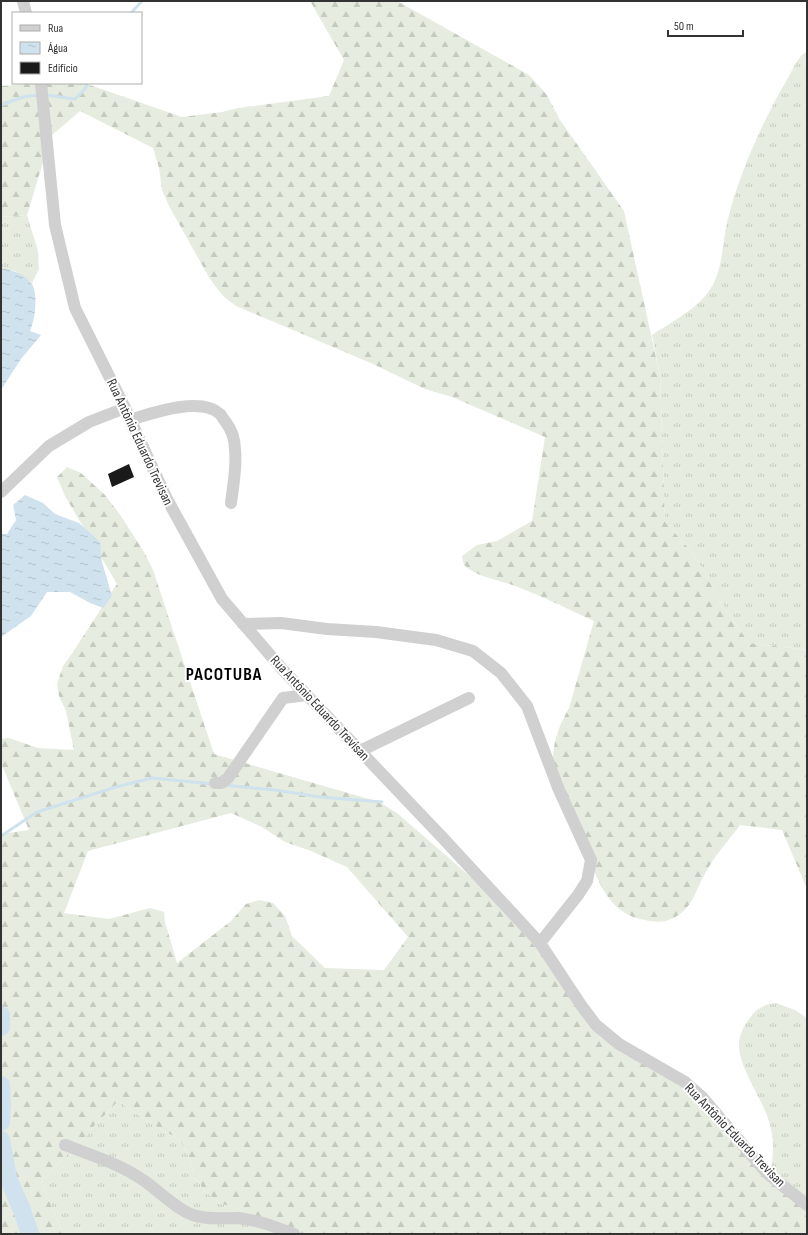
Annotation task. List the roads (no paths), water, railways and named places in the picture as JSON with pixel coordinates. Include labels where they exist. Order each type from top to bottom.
[{"type":"street","points":[[23,1],[26,12]]},
{"type":"street","name":"Rua Antônio Eduardo Trevisan","points":[[41,84],[55,225],[75,308],[125,408],[166,499],[222,599],[283,670],[540,943],[596,1025],[619,1044],[685,1082],[702,1097],[767,1173],[807,1205]]},
{"type":"street","points":[[130,420],[160,411],[192,406],[208,408],[219,413],[233,436],[236,451],[231,503]]},
{"type":"street","points":[[1,492],[49,446],[89,422],[125,408]]},
{"type":"street","points":[[243,624],[281,623],[328,629],[376,632],[436,640],[473,651],[501,673],[527,706],[559,790],[591,860],[587,881],[578,895],[540,943]]},
{"type":"street","points":[[215,783],[221,783],[228,778],[284,698],[307,695]]},
{"type":"street","points":[[360,751],[468,698]]},
{"type":"street","points":[[65,1145],[119,1166],[144,1181],[171,1202],[193,1215],[212,1218],[240,1218],[264,1223],[294,1234]]},
{"type":"water","points":[[1,268],[17,272],[31,283],[36,300],[30,331],[41,335],[21,359],[1,390]]},
{"type":"water","points":[[25,495],[43,503],[55,514],[79,523],[100,542],[102,562],[112,596],[103,608],[70,592],[47,592],[31,616],[1,637],[1,534],[7,534],[16,520],[13,505]]},
{"type":"waterway","points":[[132,12],[142,1]]},
{"type":"waterway","points":[[46,95],[75,99],[85,89],[88,84]]},
{"type":"waterway","points":[[1,105],[23,97],[38,95]]},
{"type":"waterway","points":[[1,836],[37,812],[116,787],[152,778],[213,784]]},
{"type":"waterway","points":[[224,785],[275,790],[320,797],[382,802]]},
{"type":"waterway","points":[[1,1015],[1,1027]]},
{"type":"waterway","points":[[1,1085],[1,1122]]},
{"type":"waterway","points":[[1,1140],[8,1178],[22,1210],[30,1234]]},
{"type":"district","name":"PACOTUBA","points":[[224,674]]}]
